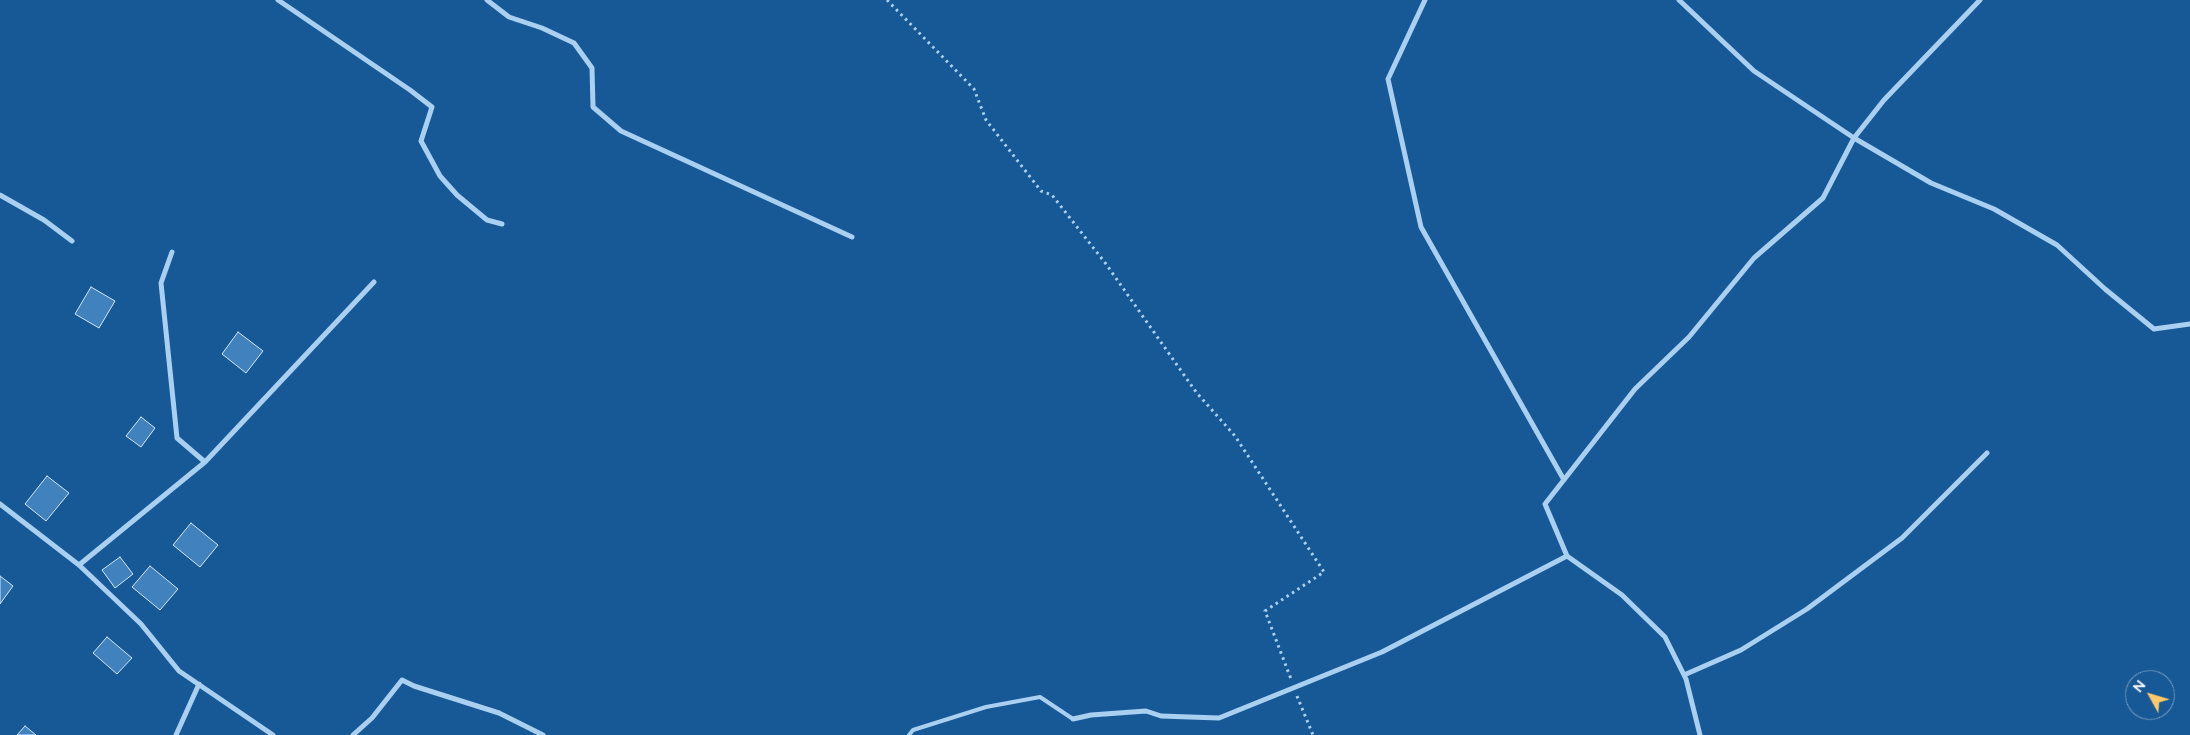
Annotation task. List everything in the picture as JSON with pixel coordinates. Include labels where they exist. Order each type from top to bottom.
[{"type":"street","points":[[278,0],[432,107],[420,141],[440,176],[457,195],[487,220],[502,224]]},
{"type":"street","points":[[487,0],[509,17],[542,28],[574,43],[592,68],[593,107],[621,131],[852,237]]},
{"type":"street","points":[[1425,0],[1388,79],[1421,227],[1564,480]]},
{"type":"street","points":[[1678,0],[1754,71],[1854,138],[1931,183],[1994,209],[2057,245],[2105,289],[2154,329],[2190,324]]},
{"type":"street","points":[[1700,735],[1684,675],[1665,637],[1622,595],[1567,556],[1545,504],[1635,389],[1689,337],[1754,258],[1823,198],[1854,138],[1884,100],[1980,0]]},
{"type":"street","points":[[0,195],[44,220],[72,241]]},
{"type":"street","points":[[172,252],[161,283],[177,438],[205,462]]},
{"type":"street","points":[[78,565],[205,462],[374,282]]},
{"type":"street","points":[[1684,675],[1741,650],[1807,609],[1902,538],[1987,453]]},
{"type":"street","points":[[0,504],[78,565],[141,624],[179,671],[273,735]]},
{"type":"street","points":[[1073,720],[1090,715],[1146,711],[1161,716],[1219,718],[1382,652],[1567,556]]},
{"type":"street","points":[[354,735],[372,718],[402,680],[499,713],[543,735]]},
{"type":"street","points":[[176,735],[199,684]]},
{"type":"lane","points":[[908,735],[913,730],[986,707],[1040,697],[1073,720]]},
{"type":"path","points":[[887,0],[974,89],[986,120],[1041,191],[1052,195],[1106,264],[1196,392],[1235,436],[1324,572],[1265,611],[1313,735]]},
{"type":"building","points":[[91,287],[115,301],[99,328],[75,314]]},
{"type":"building","points":[[238,332],[263,351],[246,373],[222,354]]},
{"type":"building","points":[[141,417],[155,428],[141,447],[126,436]]},
{"type":"building","points":[[47,476],[69,493],[46,521],[25,504]]},
{"type":"building","points":[[191,523],[218,545],[200,567],[173,545]]},
{"type":"building","points":[[120,557],[133,574],[115,588],[102,570]]},
{"type":"building","points":[[150,566],[178,589],[160,610],[132,587]]},
{"type":"building","points":[[0,576],[13,586],[0,604]]},
{"type":"building","points":[[107,637],[132,658],[117,674],[93,653]]},
{"type":"building","points":[[25,726],[36,735],[17,735]]}]
